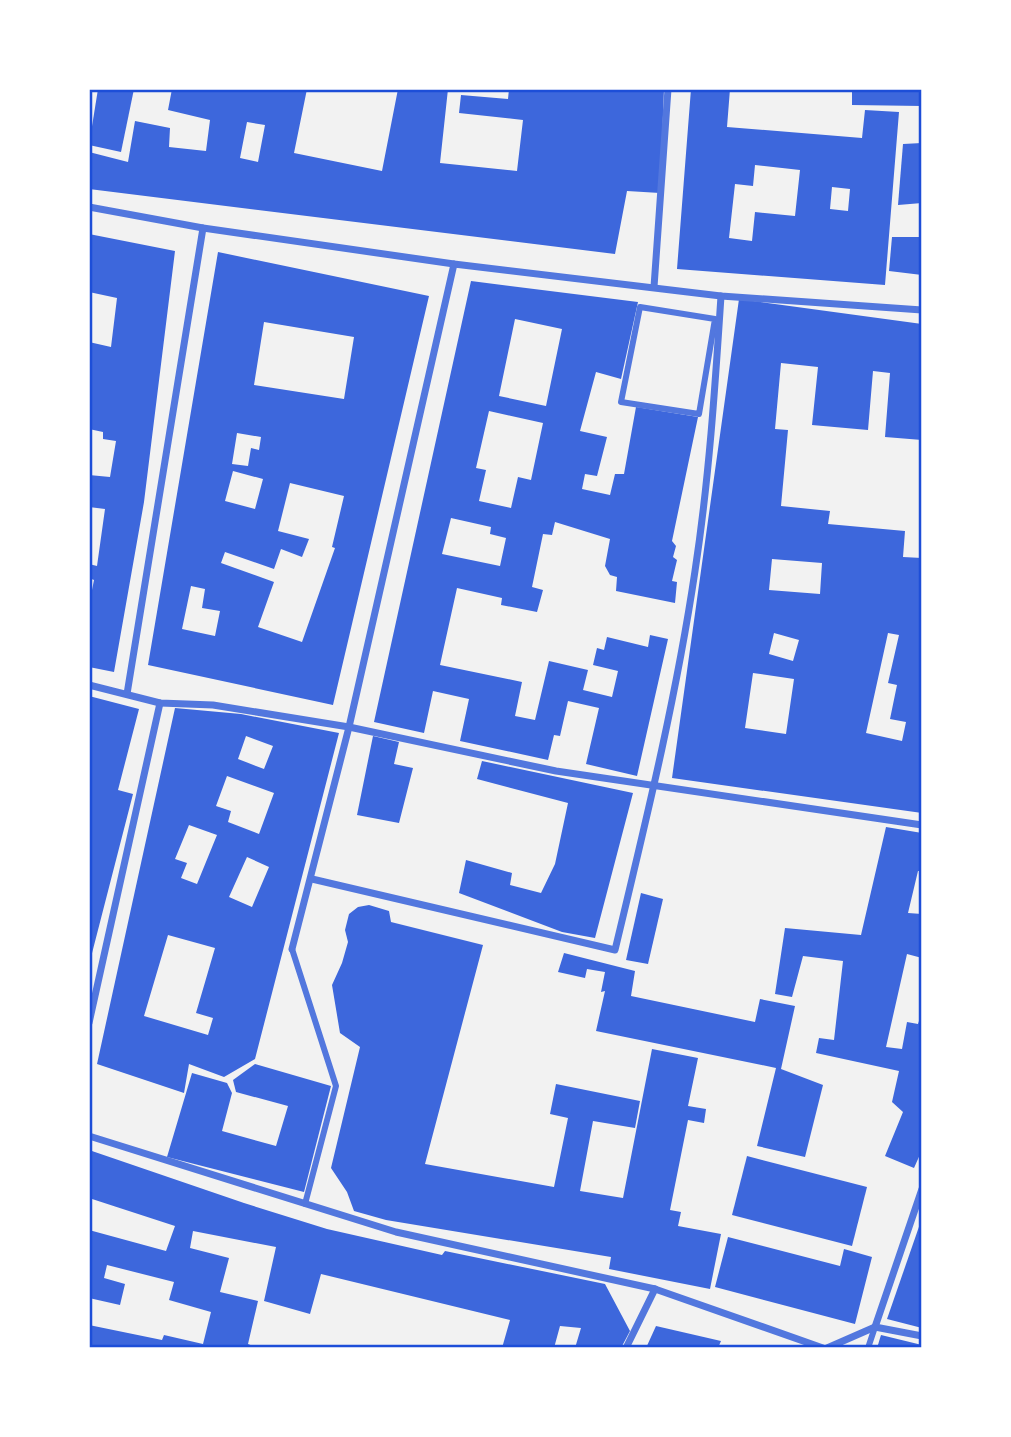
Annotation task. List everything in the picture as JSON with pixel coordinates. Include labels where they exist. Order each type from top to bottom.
[{"type":"street","points":[[654,287],[668,89]]},
{"type":"street","points":[[89,206],[203,228],[454,264],[721,296],[922,310]]},
{"type":"street","points":[[127,694],[203,228]]},
{"type":"street","points":[[305,1204],[336,1086],[292,949],[349,727],[454,264]]},
{"type":"street","points":[[312,879],[615,950],[654,786],[695,572],[711,439],[721,296]]},
{"type":"street","points":[[640,307],[715,319],[699,414],[621,402],[640,307]]},
{"type":"street","points":[[89,685],[160,703],[213,705],[349,727],[556,771],[922,825]]},
{"type":"street","points":[[89,1023],[160,703]]},
{"type":"street","points":[[89,1136],[396,1232],[655,1289],[825,1348],[875,1327],[922,1336]]},
{"type":"street","points":[[868,1348],[922,1189]]},
{"type":"street","points":[[626,1348],[655,1289]]},
{"type":"building","points":[[98,89],[134,89],[121,152],[89,145]]},
{"type":"building","points":[[172,89],[307,89],[294,153],[382,171],[398,89],[448,89],[440,163],[517,171],[523,120],[459,113],[461,95],[508,99],[509,89],[664,89],[660,193],[627,191],[615,254],[89,189],[89,152],[128,162],[135,121],[170,128],[169,147],[206,151],[210,120],[168,110]],"holes":[[[247,122],[265,125],[258,162],[240,158]]]},
{"type":"building","points":[[691,89],[730,89],[727,127],[862,138],[865,110],[899,112],[885,285],[677,269]],"holes":[[[755,165],[800,170],[795,216],[755,212],[752,241],[729,238],[735,184],[753,186]],[[832,187],[850,189],[848,211],[830,209]]]},
{"type":"building","points":[[852,89],[922,89],[922,106],[852,105]]},
{"type":"building","points":[[922,143],[922,203],[898,205],[903,144]]},
{"type":"building","points":[[89,234],[175,251],[144,502],[114,672],[89,667],[89,605],[94,580],[89,578],[89,564],[97,566],[105,509],[89,507],[89,475],[110,477],[116,441],[103,439],[103,432],[89,429],[89,342],[111,347],[117,298],[89,292]]},
{"type":"building","points":[[892,237],[922,237],[922,275],[889,271]]},
{"type":"building","points":[[218,252],[429,296],[333,705],[148,665]],"holes":[[[264,322],[354,337],[344,399],[254,385]],[[237,433],[261,437],[259,450],[251,448],[248,466],[232,464]],[[233,471],[263,479],[255,509],[225,501]],[[290,483],[344,496],[332,547],[335,548],[302,642],[258,627],[274,582],[221,563],[225,552],[274,569],[281,549],[302,557],[309,539],[278,531]],[[191,586],[205,589],[202,608],[220,611],[215,636],[182,629]]]},
{"type":"building","points":[[471,281],[638,302],[621,379],[596,372],[580,431],[607,437],[597,476],[585,474],[582,489],[610,495],[615,474],[624,474],[636,407],[698,417],[672,541],[676,546],[673,557],[677,560],[672,581],[677,582],[675,603],[616,591],[617,577],[610,575],[605,566],[610,539],[555,522],[552,535],[543,534],[532,587],[543,590],[537,612],[501,605],[502,598],[457,588],[440,665],[522,682],[515,716],[535,720],[549,661],[588,670],[583,690],[612,697],[618,671],[593,665],[597,648],[604,650],[607,637],[648,647],[650,635],[668,639],[637,776],[586,764],[599,708],[568,701],[560,736],[554,735],[548,760],[460,741],[469,699],[433,691],[424,733],[374,722]],"holes":[[[515,319],[562,329],[546,406],[499,396]],[[489,411],[543,423],[531,480],[518,477],[511,508],[479,501],[486,470],[476,468]],[[451,518],[491,527],[490,534],[506,538],[500,566],[442,554]]]},
{"type":"building","points":[[739,299],[922,324],[922,440],[885,437],[890,373],[873,371],[868,430],[812,425],[818,367],[781,363],[775,429],[788,430],[781,506],[830,511],[828,524],[905,531],[903,557],[922,558],[922,813],[672,778]],"holes":[[[772,559],[822,563],[820,594],[769,590]],[[774,633],[799,640],[793,661],[769,654]],[[888,633],[899,635],[888,683],[897,685],[890,719],[906,722],[902,741],[866,733]],[[753,673],[794,679],[786,734],[745,728]]]},
{"type":"building","points":[[89,696],[139,709],[118,790],[133,794],[90,961]]},
{"type":"building","points":[[175,708],[241,714],[339,733],[255,1059],[224,1077],[189,1064],[184,1093],[97,1064]],"holes":[[[246,736],[273,746],[264,769],[238,759]],[[227,776],[274,793],[259,834],[228,822],[231,811],[216,806]],[[189,825],[217,835],[197,884],[181,878],[187,863],[175,859]],[[247,857],[269,867],[252,907],[229,897]],[[168,935],[215,948],[196,1013],[213,1018],[208,1035],[144,1016]]]},
{"type":"building","points":[[373,736],[399,742],[394,764],[413,768],[399,823],[357,815]]},
{"type":"building","points":[[482,761],[633,793],[595,938],[562,932],[459,893],[466,860],[512,873],[510,885],[541,893],[555,864],[568,803],[477,779]]},
{"type":"building","points":[[886,827],[922,833],[922,871],[918,871],[908,913],[922,914],[922,958],[907,954],[886,1047],[902,1049],[907,1022],[918,1024],[922,1012],[922,1150],[914,1168],[885,1156],[903,1112],[892,1102],[899,1071],[816,1053],[819,1038],[834,1040],[843,961],[803,956],[792,997],[775,994],[785,928],[861,935]]},
{"type":"building","points":[[641,893],[663,899],[648,964],[626,960]]},
{"type":"building","points":[[369,905],[389,911],[391,922],[483,945],[425,1164],[554,1187],[568,1118],[550,1114],[556,1084],[640,1101],[635,1128],[593,1121],[580,1191],[623,1198],[652,1049],[698,1058],[688,1106],[706,1109],[704,1123],[688,1120],[670,1210],[681,1212],[678,1226],[721,1234],[710,1289],[609,1269],[611,1257],[386,1220],[354,1211],[347,1192],[331,1168],[360,1047],[340,1033],[332,985],[348,942],[345,930],[349,914],[358,907]]},
{"type":"building","points":[[564,953],[635,971],[631,996],[755,1022],[760,999],[795,1006],[781,1069],[823,1085],[805,1157],[757,1146],[776,1068],[596,1031],[605,991],[601,992],[605,972],[587,969],[585,978],[558,972]]},
{"type":"building","points":[[255,1064],[331,1086],[304,1192],[167,1157],[192,1073],[227,1083],[232,1093],[222,1131],[276,1146],[288,1106],[236,1092],[233,1080]]},
{"type":"building","points":[[89,1150],[327,1229],[442,1255],[445,1251],[605,1284],[630,1331],[621,1348],[575,1348],[581,1328],[560,1326],[554,1348],[502,1348],[510,1320],[321,1274],[310,1314],[264,1301],[276,1247],[193,1231],[190,1248],[229,1258],[220,1292],[258,1301],[248,1344],[258,1348],[89,1348],[89,1325],[162,1340],[164,1335],[203,1344],[211,1312],[169,1300],[174,1282],[107,1265],[104,1278],[125,1284],[120,1305],[89,1298],[89,1230],[166,1251],[175,1226],[89,1198]]},
{"type":"building","points":[[747,1156],[867,1187],[852,1246],[732,1215]]},
{"type":"building","points":[[922,1218],[922,1328],[887,1319]]},
{"type":"building","points":[[728,1237],[840,1266],[844,1249],[872,1257],[855,1324],[715,1287]]},
{"type":"building","points":[[656,1326],[721,1341],[718,1348],[646,1348]]},
{"type":"building","points":[[881,1335],[922,1345],[922,1348],[877,1348]]}]
